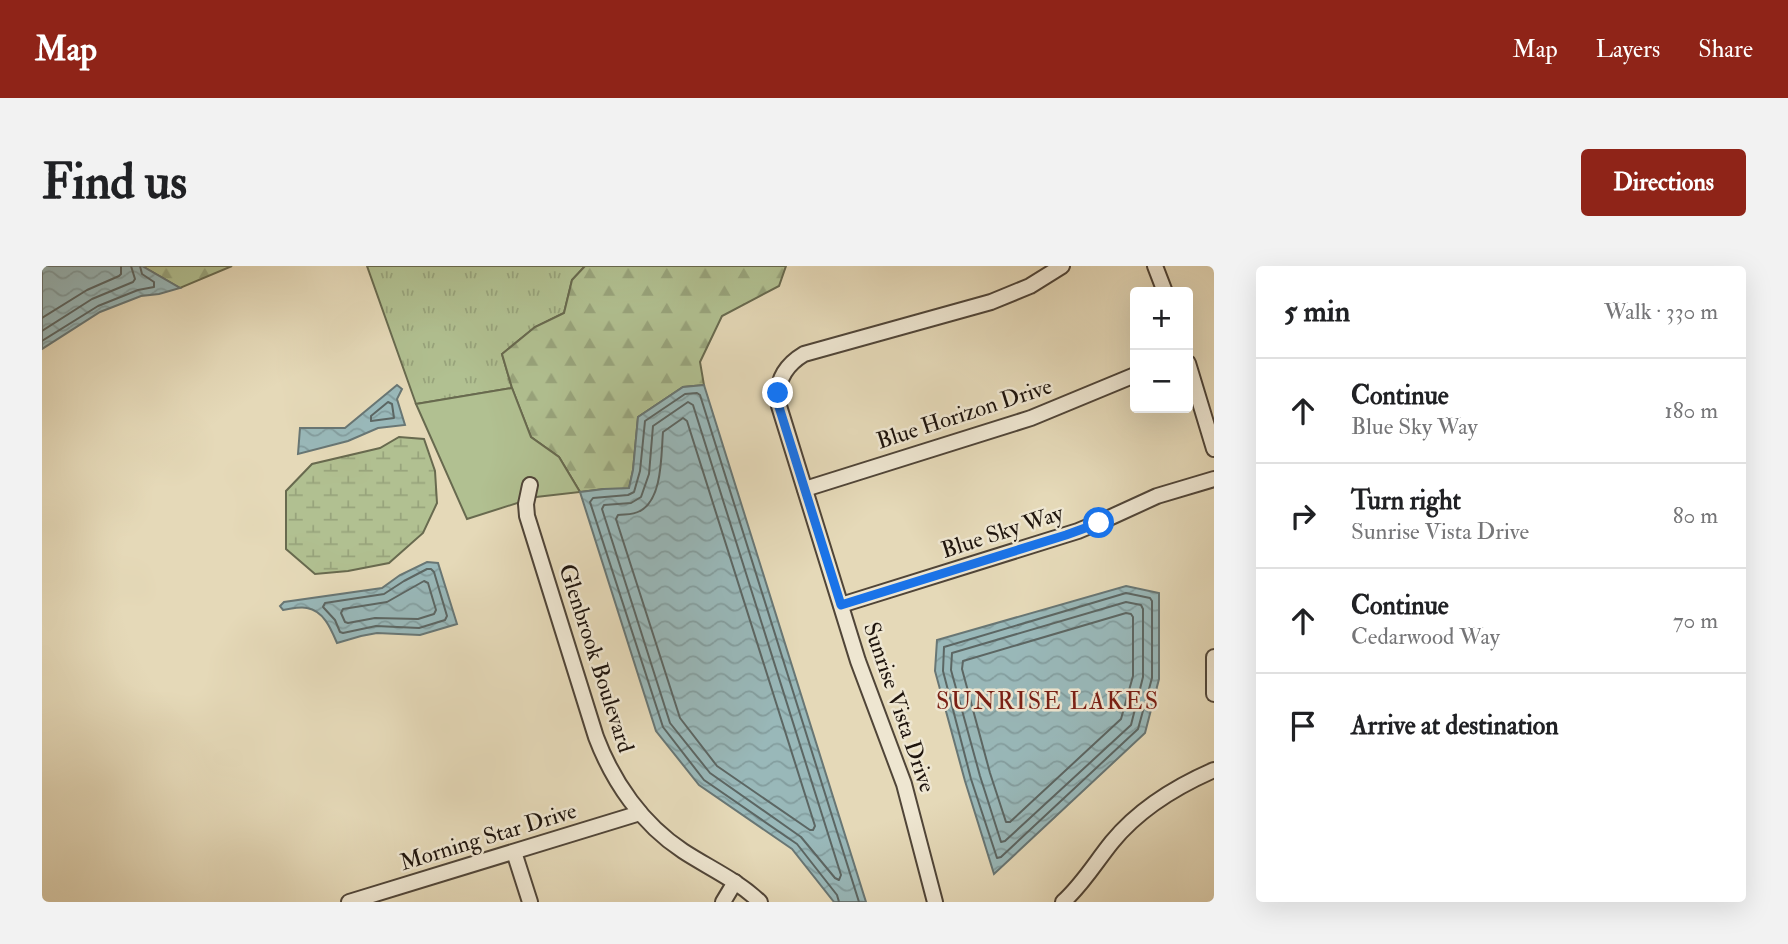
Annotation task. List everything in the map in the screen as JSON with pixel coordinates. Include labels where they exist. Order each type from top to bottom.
[{"type":"street","name":"Sunrise Vista Drive","points":[[935,902],[904,784],[858,661],[778,400],[780,379],[792,362],[810,352],[991,302],[1030,286],[1062,266]]},
{"type":"street","points":[[1154,266],[1164,287]]},
{"type":"street","name":"Blue Horizon Drive","points":[[805,489],[1031,418],[1130,377]]},
{"type":"street","points":[[1193,380],[1214,449]]},
{"type":"street","name":"Blue Sky Way","points":[[841,605],[1078,531],[1157,496],[1214,479]]},
{"type":"street","name":"Glenbrook Boulevard","points":[[530,485],[526,504],[527,516],[596,737],[615,779],[640,813],[674,845],[735,882],[760,902]]},
{"type":"street","points":[[1214,657],[1214,694]]},
{"type":"street","points":[[1063,902],[1081,885],[1107,848],[1132,820],[1166,794],[1214,770]]},
{"type":"street","name":"Morning Star Drive","points":[[349,902],[640,813]]},
{"type":"street","points":[[514,852],[530,902]]},
{"type":"street","points":[[723,902],[735,882]]},
{"type":"street","points":[[398,887],[403,902]]},
{"type":"green space","points":[[142,266],[232,266],[180,288]]},
{"type":"green space","points":[[367,266],[585,266],[572,280],[564,313],[535,327],[502,354],[512,388],[416,404]]},
{"type":"green space","points":[[585,266],[786,266],[779,286],[722,316],[700,362],[704,385],[683,387],[638,417],[629,489],[580,492],[559,457],[531,437],[502,354],[535,327],[564,313],[572,280]]},
{"type":"green space","points":[[512,388],[531,437],[559,457],[580,492],[536,497],[467,519],[416,404]]},
{"type":"green space","points":[[399,437],[424,439],[435,471],[437,503],[423,533],[389,563],[315,574],[286,549],[286,491],[312,464],[380,448]]},
{"type":"water","points":[[42,266],[142,266],[180,288],[141,296],[100,312],[42,349]]},
{"type":"water","points":[[397,385],[402,389],[397,399],[405,425],[378,428],[348,441],[298,454],[300,428],[345,428]]},
{"type":"water","points":[[704,385],[866,902],[834,902],[792,849],[699,785],[656,731],[580,492],[629,488],[638,417],[683,387]]},
{"type":"water","points":[[427,562],[438,563],[457,624],[420,635],[377,633],[337,643],[326,621],[318,613],[304,607],[283,610],[280,606],[284,602],[382,588],[400,575]]},
{"type":"water","points":[[1126,586],[1159,593],[1159,679],[1145,733],[994,874],[935,671],[937,640]]},
{"type":"district","name":"SUNRISE LAKES","points":[[1048,701]]},
{"type":"route","points":[[778,393],[779,407],[841,605],[1099,523]]}]
